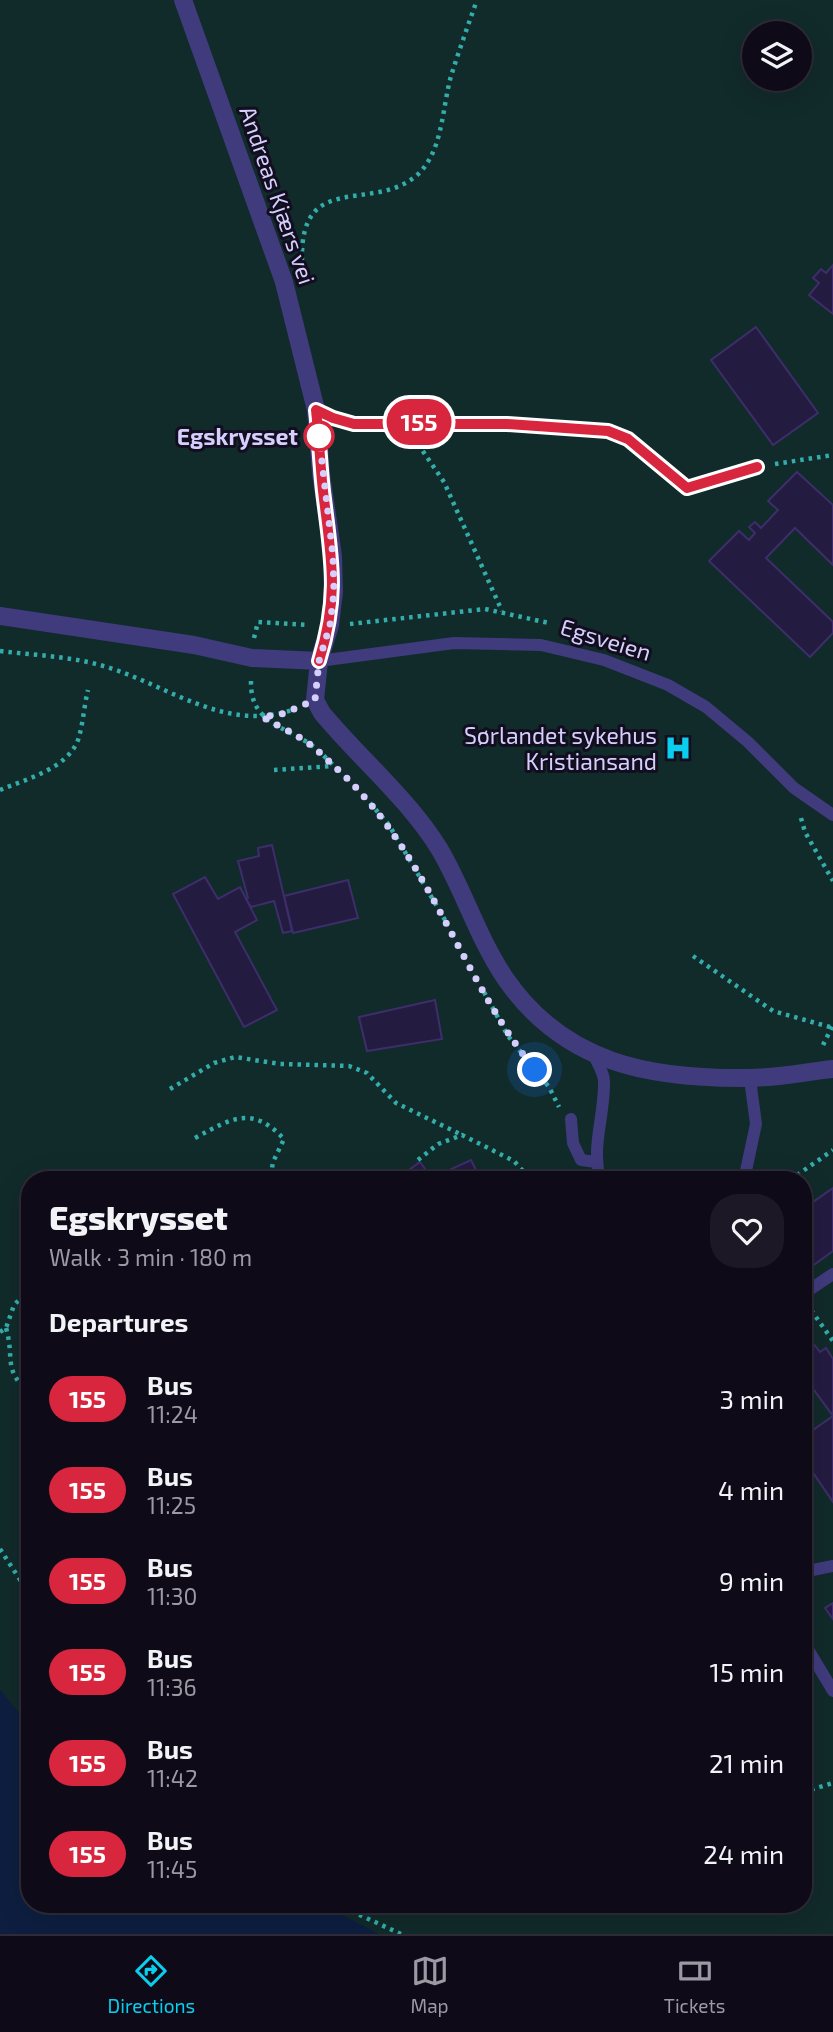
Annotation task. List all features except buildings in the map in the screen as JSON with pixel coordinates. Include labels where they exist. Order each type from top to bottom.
[{"type":"street","name":"Andreas Kjærs vei","points":[[183,0],[284,282],[316,410],[321,474],[333,556],[334,592],[330,625],[319,661]]},
{"type":"street","name":"Egsveien","points":[[0,615],[194,645],[259,659],[319,661]]},
{"type":"street","points":[[319,661],[315,700],[331,724],[398,794],[421,824],[440,851],[490,954],[529,1010],[557,1034],[594,1055],[625,1068],[750,1079],[833,1069]]},
{"type":"lane","points":[[316,410],[354,424],[397,422],[535,425],[608,431],[628,439],[687,488],[757,467]]},
{"type":"lane","name":"Egsveien","points":[[319,661],[454,643],[541,645],[604,660],[668,685],[706,707],[807,797],[833,815]]},
{"type":"lane","points":[[594,1055],[604,1079],[596,1162],[598,1171]]},
{"type":"lane","points":[[746,1171],[755,1124],[750,1079]]},
{"type":"lane","points":[[571,1119],[573,1143],[581,1160],[596,1162]]},
{"type":"lane","points":[[812,1289],[833,1274]]},
{"type":"lane","points":[[812,1570],[833,1566]]},
{"type":"lane","points":[[812,1656],[833,1691]]},
{"type":"path","points":[[302,240],[306,223],[324,204],[337,198],[394,186],[412,178],[425,167],[436,142],[450,78],[477,0]]},
{"type":"path","points":[[397,422],[430,457],[444,482],[478,561],[495,590],[502,611]]},
{"type":"path","points":[[757,467],[833,455]]},
{"type":"path","points":[[346,625],[485,609],[551,624]]},
{"type":"path","points":[[253,642],[256,622],[314,625]]},
{"type":"path","points":[[0,651],[96,664],[138,677],[234,717],[282,714],[315,700]]},
{"type":"path","points":[[251,674],[251,691],[262,717],[310,744],[344,775]]},
{"type":"path","points":[[0,790],[50,769],[67,757],[78,741],[88,690]]},
{"type":"path","points":[[274,770],[334,766]]},
{"type":"path","points":[[362,794],[389,825],[450,930]]},
{"type":"path","points":[[807,797],[801,818],[805,832],[833,881]]},
{"type":"path","points":[[693,956],[773,1011],[832,1026],[823,1045]]},
{"type":"path","points":[[482,989],[508,1036],[549,1087],[563,1115],[571,1119]]},
{"type":"path","points":[[170,1089],[214,1063],[235,1057],[280,1064],[349,1066],[367,1073],[396,1103],[514,1161],[523,1171]]},
{"type":"path","points":[[195,1138],[226,1121],[246,1118],[267,1121],[284,1139],[272,1171]]},
{"type":"path","points":[[418,1160],[438,1144],[463,1135]]},
{"type":"path","points":[[803,1171],[833,1150]]},
{"type":"path","points":[[0,1332],[6,1328],[15,1306],[21,1299]]},
{"type":"path","points":[[812,1310],[833,1341]]},
{"type":"path","points":[[6,1328],[11,1342],[9,1370],[21,1386]]},
{"type":"path","points":[[0,1549],[21,1581]]},
{"type":"path","points":[[812,1789],[833,1783]]},
{"type":"path","points":[[356,1913],[401,1934]]},
{"type":"green space","points":[[0,0],[833,0],[833,1934],[53,1934],[29,1913],[812,1913],[812,1171],[21,1171],[21,1906],[0,1887]]},
{"type":"water","points":[[0,1690],[21,1715],[21,1913],[338,1913],[379,1934],[0,1934]]},
{"type":"bus line","name":"155","points":[[319,661],[330,625],[334,592],[333,556],[321,474],[316,410],[354,424],[507,424],[608,431],[628,439],[687,488],[757,467]]},
{"type":"place","name":"Egskrysset","points":[[319,436]]},
{"type":"place","name":"Sørlandet sykehus Kristiansand","points":[[678,748]]},
{"type":"route","points":[[319,436],[321,474],[333,556],[334,592],[330,625],[319,661],[315,700],[282,714],[262,717],[310,744],[354,783],[389,825],[425,883],[508,1036],[535,1070]]}]
